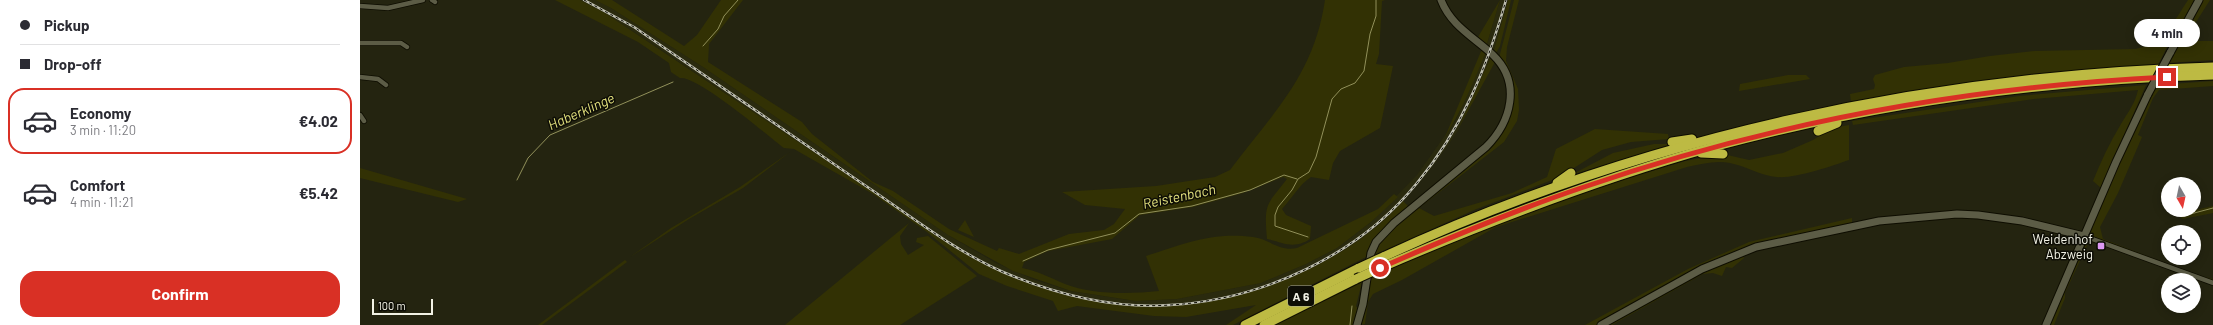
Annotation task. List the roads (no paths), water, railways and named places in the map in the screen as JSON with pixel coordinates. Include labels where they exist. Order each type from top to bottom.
[{"type":"highway","name":"A 6","points":[[1245,325],[1359,268],[1456,225],[1552,188],[1709,139],[1852,106],[1942,91],[2086,74],[2213,67]]},
{"type":"highway","name":"A 6","points":[[1264,325],[1356,279],[1471,229],[1559,196],[1696,152],[1842,118],[2010,90],[2130,79],[2213,75]]},
{"type":"highway","points":[[1818,131],[1835,124],[1842,118]]},
{"type":"highway","points":[[1672,142],[1709,139]]},
{"type":"highway","points":[[1696,152],[1723,154]]},
{"type":"highway","points":[[1552,188],[1572,173]]},
{"type":"street","points":[[360,6],[388,8],[423,0]]},
{"type":"street","points":[[1357,325],[1364,298],[1371,253],[1376,242],[1394,223],[1486,147],[1497,136],[1507,119],[1510,103],[1509,84],[1504,69],[1494,55],[1463,31],[1444,9],[1441,0]]},
{"type":"street","points":[[2046,325],[2148,94],[2199,0]]},
{"type":"street","points":[[360,43],[401,43],[407,47]]},
{"type":"street","points":[[360,77],[378,79],[386,85]]},
{"type":"street","points":[[360,115],[364,121]]},
{"type":"street","points":[[1601,325],[1702,269],[1756,246],[1879,221],[1944,215],[1978,215],[2022,221],[2084,236],[2213,283]]},
{"type":"waterway","name":"Haberklinge","points":[[703,46],[718,29],[724,16],[738,0]]},
{"type":"waterway","points":[[1308,237],[1275,226],[1275,215],[1278,207],[1292,190],[1298,179],[1309,172],[1316,157],[1332,99],[1341,89],[1355,83],[1364,71],[1370,34],[1376,16],[1376,0]]},
{"type":"waterway","name":"Haberklinge","points":[[517,180],[528,158],[550,135],[673,82]]},
{"type":"waterway","name":"Reistenbach","points":[[1023,261],[1048,250],[1115,233],[1139,214],[1192,206],[1250,190],[1284,175],[1297,179]]},
{"type":"waterway","points":[[2201,211],[2213,208]]},
{"type":"waterway","points":[[1350,325],[1352,306]]},
{"type":"railway","points":[[584,0],[634,27],[931,231],[984,263],[1023,280],[1064,293],[1106,302],[1149,306],[1205,301],[1239,294],[1273,283],[1306,269],[1338,252],[1367,232],[1394,209],[1433,162],[1460,119],[1481,73],[1499,25],[1506,0]]},
{"type":"place","name":"Weidenhof Abzweig","points":[[2101,246]]}]
